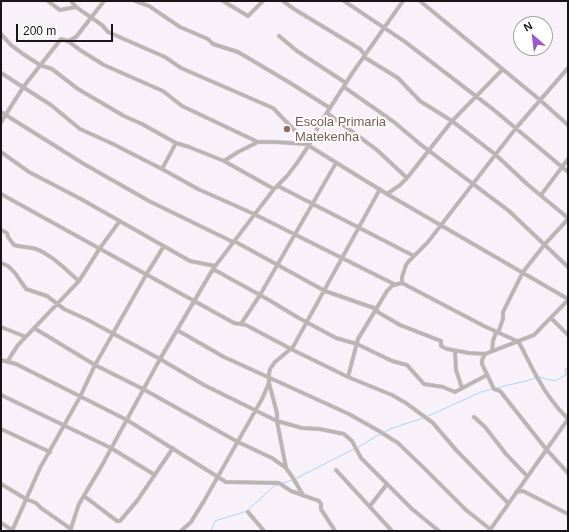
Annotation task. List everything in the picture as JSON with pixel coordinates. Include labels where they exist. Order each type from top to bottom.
[{"type":"street","points":[[48,1],[60,10],[76,7]]},
{"type":"street","points":[[1,112],[84,164],[149,201],[234,242],[326,291],[376,310],[400,325],[437,338],[441,341],[442,347],[455,351],[485,354],[534,334],[568,300],[442,224],[387,194],[308,145],[273,108],[181,68],[165,57],[108,32],[102,25],[76,7],[71,1]]},
{"type":"street","points":[[68,41],[76,37],[104,1]]},
{"type":"street","points":[[135,1],[149,6],[180,27],[214,44],[238,52],[287,80],[330,108]]},
{"type":"street","points":[[223,1],[248,16],[263,1]]},
{"type":"street","points":[[284,1],[294,9],[360,48],[370,48]]},
{"type":"street","points":[[1,484],[26,499],[36,503],[71,530],[77,509],[84,496],[160,358],[214,268],[254,214],[297,163],[319,124],[403,1]]},
{"type":"street","points":[[420,1],[568,125]]},
{"type":"street","points":[[346,2],[385,27],[516,128],[568,172]]},
{"type":"street","points":[[1,34],[11,45],[40,65],[52,69],[78,89],[124,116],[176,143],[224,161],[274,189]]},
{"type":"street","points":[[279,36],[296,52],[345,85],[509,211],[568,267]]},
{"type":"street","points":[[1,122],[24,86],[60,40],[63,39],[104,64],[163,91],[182,106],[258,142],[308,145]]},
{"type":"street","points":[[360,48],[364,56],[398,78],[420,101],[452,121],[496,155],[568,219],[545,244],[523,272],[503,312],[503,318],[493,341],[492,351]]},
{"type":"street","points":[[402,283],[406,266],[428,242],[516,128],[568,68]]},
{"type":"street","points":[[387,194],[407,178],[430,151],[452,121],[502,70]]},
{"type":"street","points":[[1,72],[51,105],[80,129],[162,169],[198,190],[254,214],[396,285]]},
{"type":"street","points":[[564,73],[568,77]]},
{"type":"street","points":[[327,113],[377,150],[407,178]]},
{"type":"street","points":[[224,161],[258,142]]},
{"type":"street","points":[[162,169],[176,143]]},
{"type":"street","points":[[1,152],[30,172],[81,199],[119,222],[190,261],[214,268],[296,317],[336,338],[357,344],[392,361],[407,365],[424,384],[443,387],[454,392],[487,375]]},
{"type":"street","points":[[541,195],[568,159]]},
{"type":"street","points":[[241,324],[260,295],[336,163]]},
{"type":"street","points":[[278,186],[414,256]]},
{"type":"street","points":[[286,468],[277,414],[269,383],[270,369],[275,362],[291,349],[308,323],[380,189]]},
{"type":"street","points":[[1,194],[234,323],[246,325],[348,377],[402,400],[433,423],[456,450],[508,503]]},
{"type":"street","points":[[7,362],[11,355],[34,328],[79,281],[119,222]]},
{"type":"street","points":[[1,230],[7,233],[14,245],[40,251],[79,281]]},
{"type":"street","points":[[1,523],[12,531],[26,499],[80,397],[95,365],[164,246]]},
{"type":"street","points":[[1,263],[8,266],[26,289],[47,296],[76,315],[160,358],[204,384],[255,411],[277,421],[302,428],[320,429],[344,434],[352,441],[361,458],[412,509],[439,531]]},
{"type":"street","points":[[177,330],[224,357],[349,414],[398,443],[466,510],[489,530],[568,419],[557,407],[537,377],[518,341],[497,332],[402,283],[389,288],[358,339],[348,377]]},
{"type":"street","points":[[551,318],[568,335]]},
{"type":"street","points":[[1,327],[26,337]]},
{"type":"street","points":[[34,328],[95,365],[143,389],[238,442],[272,458],[286,468],[303,495]]},
{"type":"street","points":[[455,351],[456,370],[462,388]]},
{"type":"street","points":[[485,354],[482,364],[494,389],[500,391],[546,449],[568,473]]},
{"type":"street","points":[[11,355],[16,364]]},
{"type":"street","points":[[1,360],[16,364],[127,420],[226,482],[279,483],[320,503],[321,510],[335,531]]},
{"type":"street","points":[[181,531],[193,518],[238,442],[262,399],[269,383]]},
{"type":"street","points":[[1,395],[111,448],[155,475]]},
{"type":"street","points":[[474,417],[485,427],[506,454],[527,476]]},
{"type":"street","points":[[1,429],[50,452]]},
{"type":"street","points":[[84,496],[119,522],[137,501],[173,448]]},
{"type":"street","points":[[336,470],[392,531]]},
{"type":"street","points":[[370,506],[387,484]]},
{"type":"street","points":[[521,485],[523,491]]},
{"type":"street","points":[[516,492],[523,491],[568,514]]},
{"type":"street","points":[[248,512],[264,531]]},
{"type":"waterway","points":[[539,377],[555,381],[566,375],[565,369],[568,368]]},
{"type":"waterway","points":[[496,388],[536,378]]},
{"type":"waterway","points":[[426,417],[481,392],[493,389]]},
{"type":"waterway","points":[[383,433],[390,429],[423,418]]},
{"type":"waterway","points":[[357,448],[380,434]]},
{"type":"waterway","points":[[295,479],[354,449]]},
{"type":"waterway","points":[[281,484],[292,480]]},
{"type":"waterway","points":[[211,531],[215,521],[247,511],[274,486],[278,485]]},
{"type":"place","name":"Escola Primaria Matekenha","points":[[287,129]]}]
